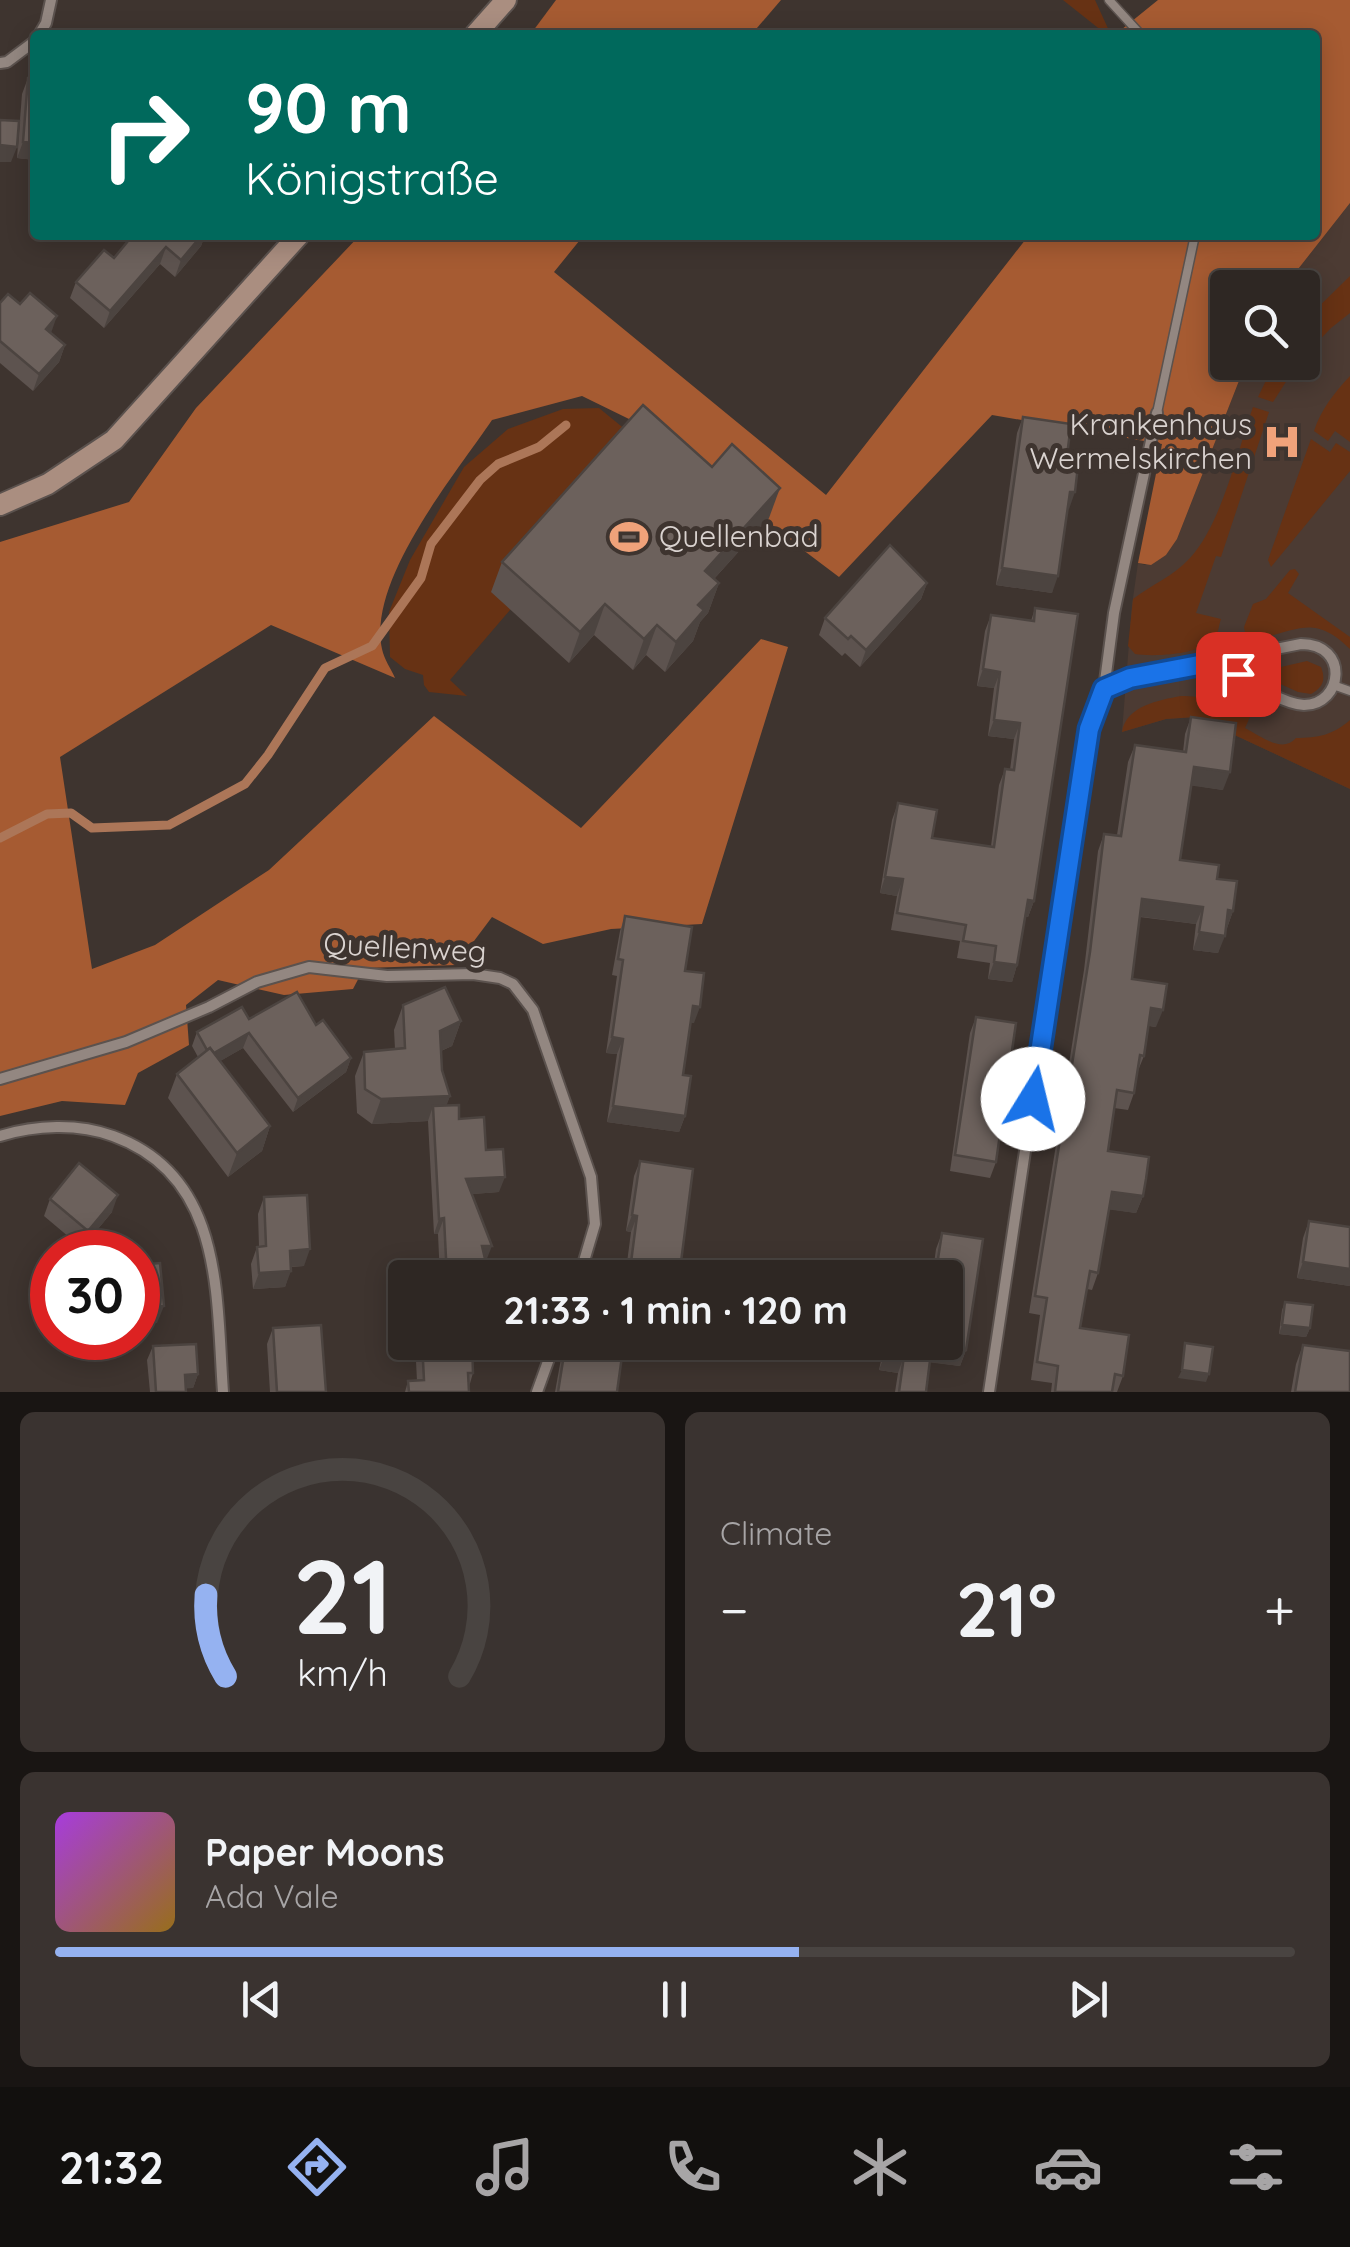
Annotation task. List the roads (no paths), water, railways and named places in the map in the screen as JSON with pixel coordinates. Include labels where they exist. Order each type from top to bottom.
[{"type":"main road","points":[[479,30],[506,0]]},
{"type":"main road","points":[[0,505],[48,484],[114,440],[294,240]]},
{"type":"street","points":[[42,30],[51,0]]},
{"type":"street","points":[[0,62],[7,62],[30,44]]},
{"type":"street","points":[[989,1392],[1089,729],[1104,689],[1114,613],[1157,413]]},
{"type":"street","points":[[1104,689],[1130,678],[1301,644],[1315,644],[1327,650],[1335,662],[1334,686],[1316,702],[1296,704],[1220,661]]},
{"type":"street","name":"Quellenweg","points":[[0,1079],[126,1042],[210,1007],[257,982],[309,967],[387,976],[473,974],[500,978],[513,984],[532,1010],[592,1177],[595,1224],[584,1260]]},
{"type":"street","points":[[0,1136],[36,1128],[106,1133],[136,1145],[177,1180],[198,1213],[210,1255],[223,1392]]},
{"type":"street","points":[[537,1392],[549,1360]]},
{"type":"lane","points":[[1108,0],[1135,30]]},
{"type":"lane","points":[[1157,413],[1194,240]]},
{"type":"lane","points":[[1334,686],[1350,691]]},
{"type":"waterway","points":[[0,838],[47,814],[71,813],[92,828],[169,825],[245,784],[325,668],[372,646],[421,578],[431,544],[480,480],[498,464],[539,447],[566,425]]},
{"type":"place","name":"Krankenhaus Wermelskirchen","points":[[1282,442]]},
{"type":"place","name":"Quellenbad","points":[[629,537]]}]
